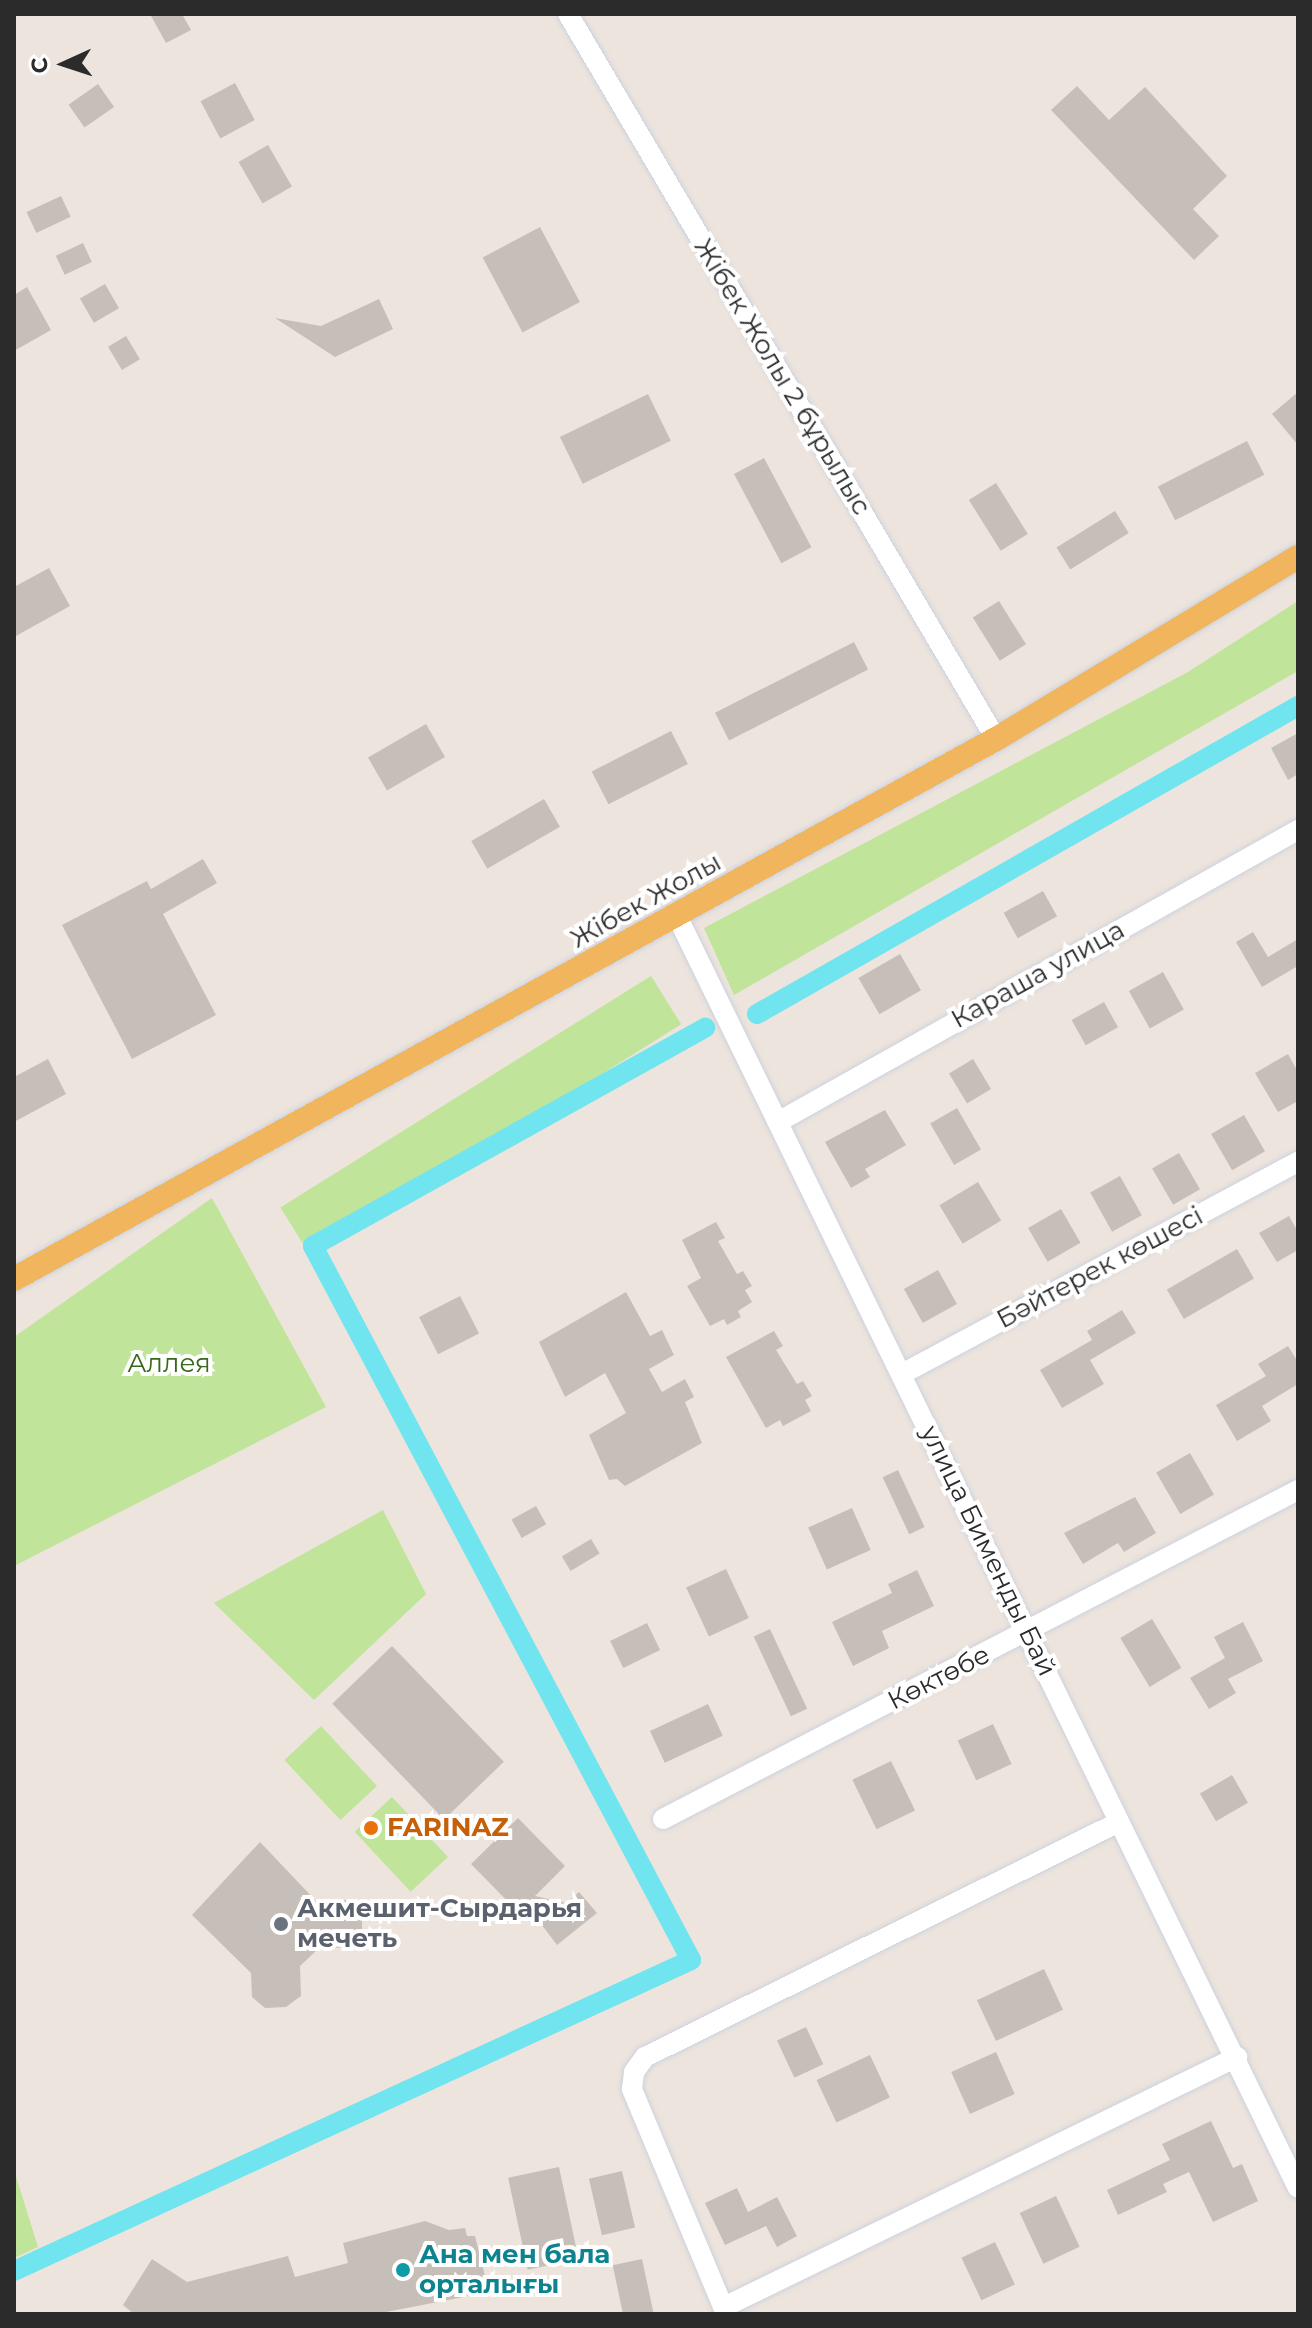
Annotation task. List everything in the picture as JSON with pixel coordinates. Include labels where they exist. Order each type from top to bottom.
[{"type":"main road","name":"Жібек Жолы","points":[[14,1279],[996,739],[1298,557]]},
{"type":"street","name":"Жібек Жолы 2 бұрылыс","points":[[568,14],[996,739]]},
{"type":"street","name":"Караша улица","points":[[778,1122],[1298,830]]},
{"type":"street","name":"улица Бименды Бай","points":[[677,916],[1237,2057],[1298,2188]]},
{"type":"street","name":"Бәйтерек көшесі","points":[[902,1374],[1298,1162]]},
{"type":"street","name":"Көктөбе","points":[[663,1819],[1298,1490]]},
{"type":"street","points":[[1119,1822],[645,2057],[634,2072],[632,2089],[725,2311],[1237,2057]]},
{"type":"green space","points":[[1298,601],[1298,671],[734,995],[704,928],[1188,672]]},
{"type":"green space","points":[[651,976],[681,1024],[311,1256],[280,1208]]},
{"type":"green space","name":"Аллея","points":[[212,1198],[326,1407],[14,1566],[14,1337]]},
{"type":"green space","points":[[383,1510],[426,1594],[314,1700],[214,1603]]},
{"type":"green space","points":[[321,1726],[377,1786],[340,1820],[284,1760]]},
{"type":"green space","points":[[392,1797],[448,1857],[411,1892],[355,1832]]},
{"type":"green space","points":[[14,2170],[38,2247],[14,2258]]},
{"type":"building","points":[[150,14],[182,14],[191,30],[166,43]]},
{"type":"building","points":[[235,83],[255,120],[220,138],[201,101]]},
{"type":"building","points":[[98,84],[114,107],[85,128],[69,105]]},
{"type":"building","points":[[1077,86],[1109,120],[1145,87],[1227,176],[1193,209],[1219,236],[1194,260],[1051,110]]},
{"type":"building","points":[[268,145],[292,187],[263,204],[239,162]]},
{"type":"building","points":[[61,196],[71,217],[36,233],[27,212]]},
{"type":"building","points":[[540,227],[580,302],[523,333],[483,258]]},
{"type":"building","points":[[83,243],[92,262],[65,275],[56,256]]},
{"type":"building","points":[[105,284],[119,308],[94,323],[80,298]]},
{"type":"building","points":[[27,287],[51,330],[14,351],[14,295]]},
{"type":"building","points":[[379,299],[393,329],[335,357],[275,318],[321,326]]},
{"type":"building","points":[[126,336],[140,359],[122,370],[108,347]]},
{"type":"building","points":[[1298,392],[1298,445],[1272,414]]},
{"type":"building","points":[[648,394],[671,441],[583,484],[560,437]]},
{"type":"building","points":[[1247,441],[1264,475],[1175,520],[1158,486]]},
{"type":"building","points":[[764,458],[811,547],[781,563],[734,474]]},
{"type":"building","points":[[996,483],[1028,534],[1001,551],[969,500]]},
{"type":"building","points":[[1115,511],[1129,533],[1070,570],[1056,548]]},
{"type":"building","points":[[49,568],[70,606],[14,637],[14,587]]},
{"type":"building","points":[[999,601],[1026,644],[1000,661],[973,617]]},
{"type":"building","points":[[854,642],[868,670],[729,740],[715,713]]},
{"type":"building","points":[[426,724],[445,757],[387,790],[368,758]]},
{"type":"building","points":[[671,731],[688,764],[608,804],[592,771]]},
{"type":"building","points":[[1298,733],[1298,774],[1288,780],[1271,748]]},
{"type":"building","points":[[544,799],[560,827],[487,869],[471,841]]},
{"type":"building","points":[[203,859],[217,883],[163,914],[216,1015],[132,1059],[62,925],[147,881],[151,889]]},
{"type":"building","points":[[1043,891],[1057,916],[1018,938],[1004,913]]},
{"type":"building","points":[[1253,932],[1268,957],[1298,939],[1298,966],[1262,987],[1236,942]]},
{"type":"building","points":[[900,954],[921,990],[879,1014],[858,978]]},
{"type":"building","points":[[1163,972],[1184,1010],[1150,1029],[1129,991]]},
{"type":"building","points":[[1104,1002],[1118,1027],[1086,1045],[1072,1020]]},
{"type":"building","points":[[1288,1054],[1298,1072],[1298,1101],[1278,1112],[1255,1073]]},
{"type":"building","points":[[48,1059],[66,1094],[14,1122],[14,1077]]},
{"type":"building","points":[[973,1059],[991,1089],[967,1103],[949,1073]]},
{"type":"building","points":[[957,1108],[981,1150],[954,1165],[930,1124]]},
{"type":"building","points":[[885,1110],[906,1145],[865,1169],[870,1177],[851,1188],[825,1142]]},
{"type":"building","points":[[1244,1115],[1265,1151],[1232,1170],[1211,1134]]},
{"type":"building","points":[[1179,1153],[1200,1189],[1173,1205],[1152,1168]]},
{"type":"building","points":[[1120,1176],[1142,1215],[1112,1232],[1090,1192]]},
{"type":"building","points":[[978,1182],[1001,1221],[963,1244],[939,1205]]},
{"type":"building","points":[[1061,1209],[1080,1243],[1048,1262],[1028,1228]]},
{"type":"building","points":[[1289,1216],[1298,1232],[1298,1250],[1277,1262],[1259,1233]]},
{"type":"building","points":[[716,1222],[725,1238],[718,1241],[737,1274],[743,1271],[752,1286],[745,1290],[752,1302],[738,1311],[741,1317],[727,1325],[724,1319],[710,1326],[687,1286],[701,1278],[682,1240]]},
{"type":"building","points":[[1237,1249],[1254,1278],[1184,1319],[1167,1290]]},
{"type":"building","points":[[938,1270],[957,1304],[923,1323],[904,1289]]},
{"type":"building","points":[[626,1292],[650,1336],[662,1330],[674,1355],[649,1369],[662,1392],[685,1379],[694,1397],[685,1402],[702,1443],[625,1486],[617,1479],[609,1480],[589,1435],[626,1413],[605,1373],[565,1397],[539,1342]]},
{"type":"building","points":[[460,1296],[479,1333],[438,1354],[419,1317]]},
{"type":"building","points":[[1122,1310],[1136,1333],[1090,1360],[1104,1384],[1062,1408],[1040,1370],[1092,1340],[1087,1331]]},
{"type":"building","points":[[774,1331],[783,1346],[776,1350],[797,1384],[803,1381],[812,1396],[805,1400],[811,1411],[783,1426],[780,1420],[766,1428],[726,1357]]},
{"type":"building","points":[[1288,1346],[1298,1362],[1298,1384],[1262,1406],[1271,1421],[1237,1441],[1216,1405],[1266,1376],[1258,1364]]},
{"type":"building","points":[[1190,1453],[1214,1495],[1180,1514],[1156,1472]]},
{"type":"building","points":[[898,1470],[925,1527],[909,1534],[883,1477]]},
{"type":"building","points":[[1135,1497],[1156,1533],[1124,1552],[1118,1543],[1083,1564],[1064,1533]]},
{"type":"building","points":[[536,1506],[546,1524],[522,1538],[512,1520]]},
{"type":"building","points":[[852,1508],[871,1550],[827,1570],[808,1528]]},
{"type":"building","points":[[591,1539],[600,1554],[571,1571],[562,1557]]},
{"type":"building","points":[[726,1569],[749,1618],[709,1637],[686,1588]]},
{"type":"building","points":[[917,1570],[934,1606],[882,1631],[889,1648],[853,1666],[832,1622],[892,1593],[888,1584]]},
{"type":"building","points":[[1152,1619],[1181,1668],[1150,1687],[1120,1638]]},
{"type":"building","points":[[1243,1622],[1263,1661],[1228,1679],[1236,1693],[1209,1709],[1190,1678],[1225,1658],[1214,1637]]},
{"type":"building","points":[[647,1623],[660,1650],[623,1668],[610,1641]]},
{"type":"building","points":[[770,1629],[807,1709],[791,1716],[754,1637]]},
{"type":"building","points":[[392,1646],[504,1762],[444,1819],[332,1704]]},
{"type":"building","points":[[708,1704],[723,1736],[665,1763],[650,1731]]},
{"type":"building","points":[[993,1724],[1012,1764],[976,1780],[958,1740]]},
{"type":"building","points":[[891,1761],[915,1810],[876,1829],[852,1780]]},
{"type":"building","points":[[1232,1775],[1248,1803],[1216,1821],[1200,1794]]},
{"type":"building","points":[[518,1818],[565,1866],[535,1896],[566,1903],[579,1892],[597,1913],[557,1945],[526,1904],[518,1912],[471,1864]]},
{"type":"building","name":"Акмешит-Сырдарья мечеть","points":[[260,1842],[317,1902],[345,1900],[362,1913],[362,1933],[347,1947],[318,1949],[300,1966],[301,1996],[286,2007],[265,2008],[252,1997],[251,1973],[192,1915]]},
{"type":"building","points":[[1044,1969],[1063,2010],[996,2041],[977,2000]]},
{"type":"building","points":[[806,2027],[823,2064],[794,2078],[777,2041]]},
{"type":"building","points":[[996,2052],[1015,2094],[970,2114],[951,2072]]},
{"type":"building","points":[[870,2055],[890,2098],[836,2123],[817,2080]]},
{"type":"building","points":[[1211,2121],[1233,2168],[1242,2164],[1258,2201],[1213,2222],[1189,2172],[1163,2184],[1167,2192],[1118,2215],[1107,2190],[1170,2160],[1162,2144]]},
{"type":"building","points":[[559,2167],[579,2259],[528,2270],[508,2178]]},
{"type":"building","points":[[622,2171],[635,2228],[602,2235],[589,2179]]},
{"type":"building","points":[[737,2188],[748,2212],[777,2197],[797,2236],[777,2247],[766,2226],[725,2245],[705,2203]]},
{"type":"building","points":[[1056,2196],[1080,2247],[1043,2264],[1020,2213]]},
{"type":"building","name":"Ана мен бала орталығы","points":[[425,2221],[449,2230],[465,2228],[467,2236],[475,2236],[489,2292],[376,2314],[134,2314],[123,2305],[152,2259],[187,2282],[288,2256],[295,2277],[348,2263],[343,2243]]},
{"type":"building","points":[[995,2242],[1015,2285],[981,2300],[961,2258]]},
{"type":"building","points":[[642,2259],[654,2314],[623,2314],[613,2265]]},
{"type":"waterway","points":[[757,1014],[1298,706]]},
{"type":"waterway","points":[[14,2271],[691,1960],[313,1246],[705,1028]]},
{"type":"place","name":"FARINAZ","points":[[371,1828]]},
{"type":"place","name":"Акмешит-Сырдарья мечеть","points":[[281,1924]]},
{"type":"place","name":"Ана мен бала орталығы","points":[[403,2270]]}]
